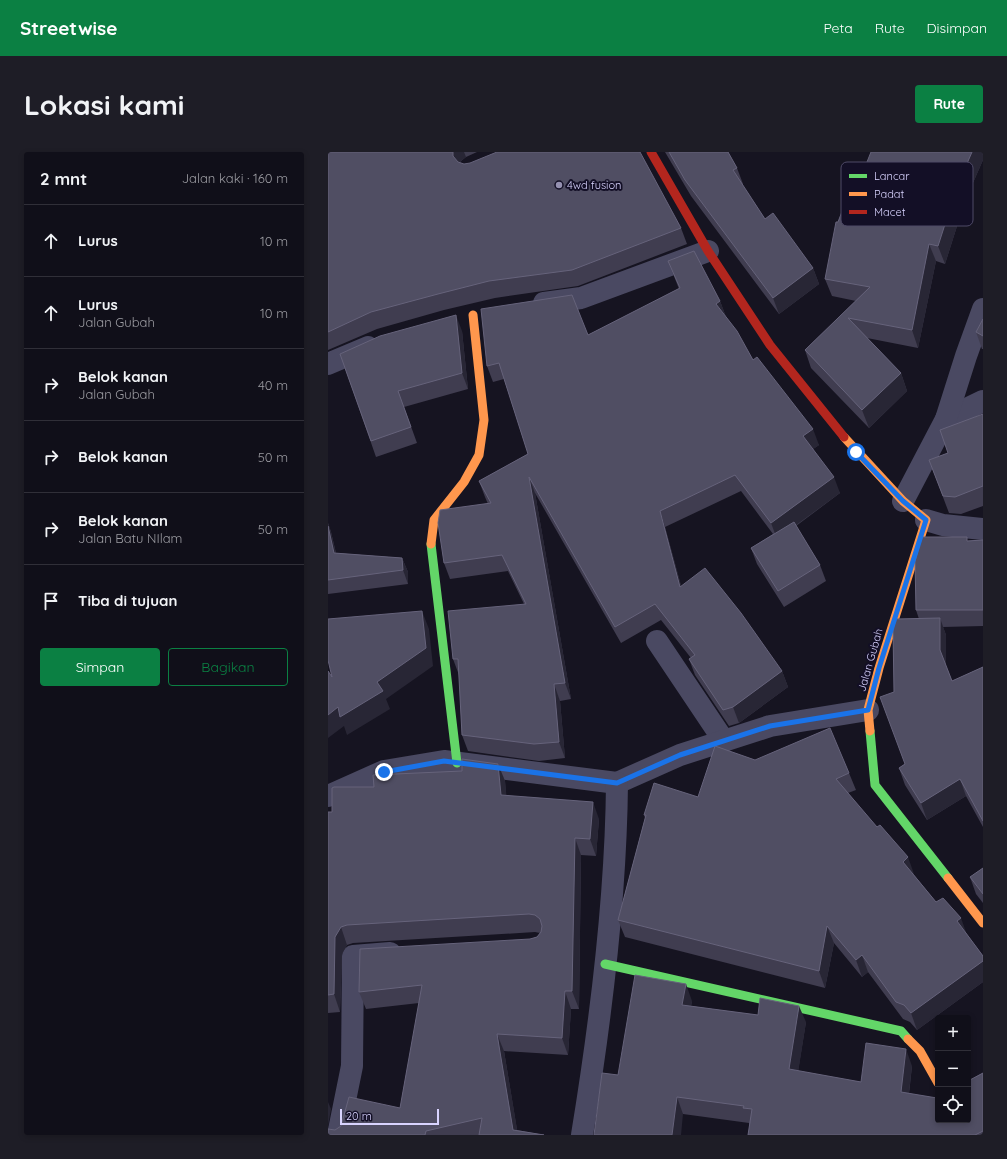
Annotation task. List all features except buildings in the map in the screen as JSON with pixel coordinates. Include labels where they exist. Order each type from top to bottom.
[{"type":"street","points":[[651,152],[708,251],[770,345],[856,452],[903,501],[926,520],[942,525],[983,529]]},
{"type":"street","points":[[528,305],[581,298],[708,251]]},
{"type":"street","points":[[903,501],[946,419],[983,309]]},
{"type":"street","points":[[457,763],[431,542],[434,520],[464,482],[479,455],[484,420],[472,315]]},
{"type":"street","points":[[328,364],[389,338]]},
{"type":"street","points":[[946,419],[983,401]]},
{"type":"street","name":"Jalan Gubah","points":[[926,520],[879,668],[868,710],[875,785],[983,923]]},
{"type":"street","points":[[657,641],[724,741]]},
{"type":"street","points":[[328,796],[384,772],[444,761],[617,783],[680,755],[770,726],[868,710]]},
{"type":"street","points":[[582,1135],[605,964],[617,838],[617,783]]},
{"type":"street","points":[[338,1135],[352,1066],[353,956],[408,952]]},
{"type":"street","points":[[605,964],[901,1031],[920,1050],[935,1078]]},
{"type":"traffic: fast","points":[[431,544],[457,763]]},
{"type":"traffic: fast","points":[[870,731],[875,785],[948,878]]},
{"type":"traffic: fast","points":[[605,964],[901,1031],[908,1039]]},
{"type":"traffic: slow","points":[[431,544],[434,520],[464,482],[479,455],[484,420],[473,315]]},
{"type":"traffic: slow","points":[[844,437],[903,501],[926,520],[879,668],[868,710],[870,731]]},
{"type":"traffic: slow","points":[[948,878],[983,923]]},
{"type":"traffic: slow","points":[[908,1039],[920,1051],[935,1078]]},
{"type":"traffic: jam","points":[[651,152],[708,251],[770,345],[844,437]]},
{"type":"place","name":"4wd fusion","points":[[559,185]]},
{"type":"route","points":[[384,772],[444,761],[617,783],[680,755],[770,726],[868,710],[879,668],[926,520],[903,501],[856,452]]}]
